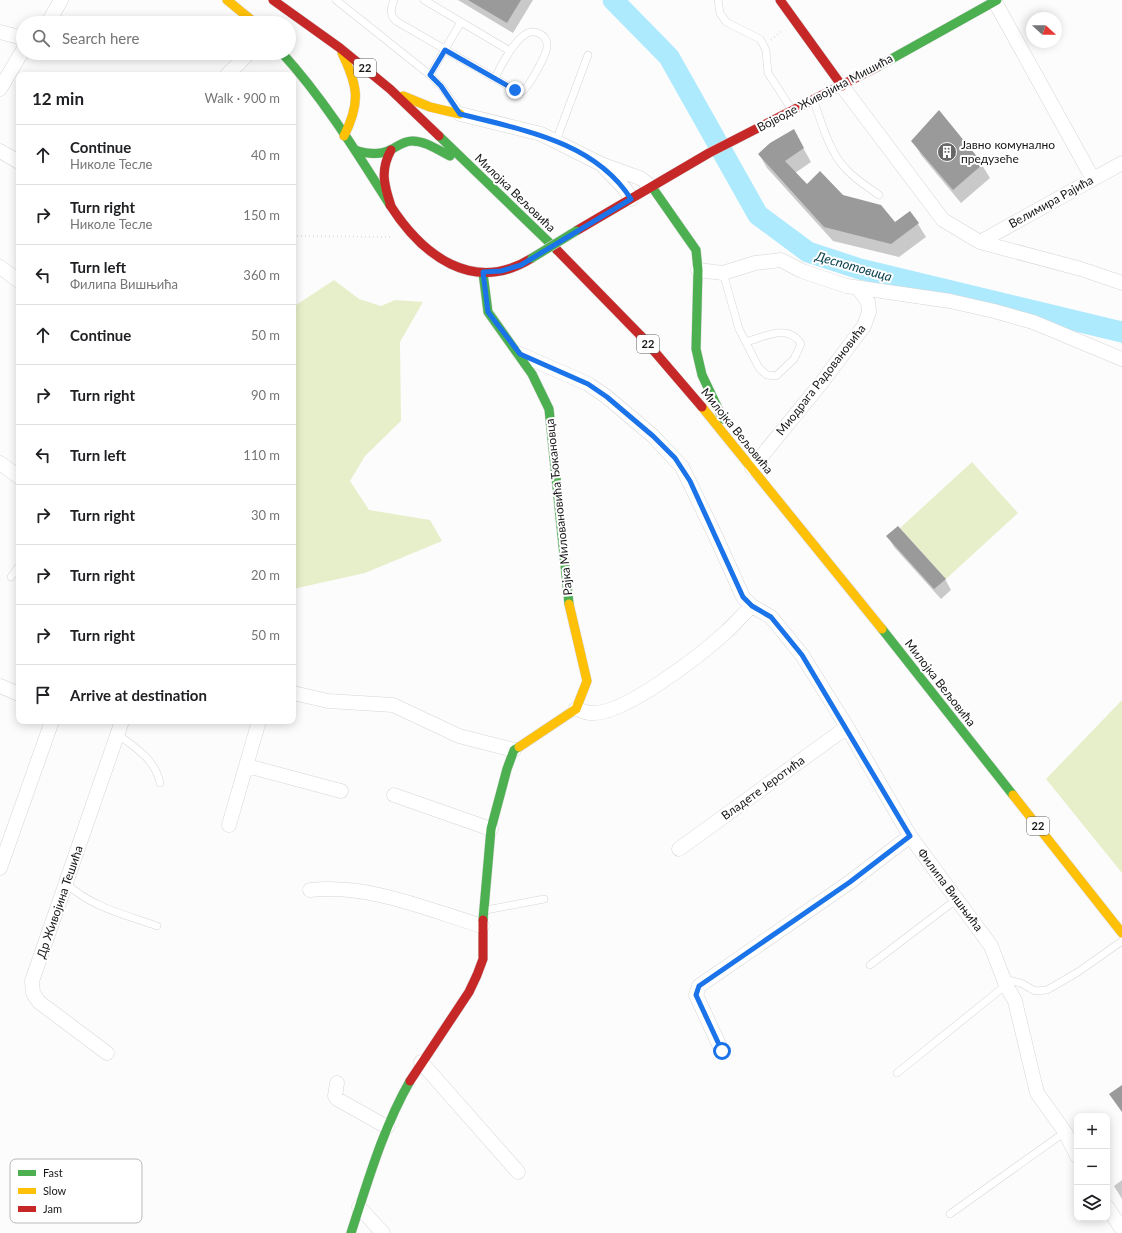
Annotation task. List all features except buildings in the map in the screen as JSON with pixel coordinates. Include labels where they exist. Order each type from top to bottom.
[{"type":"street","points":[[52,16],[61,0]]},
{"type":"street","points":[[227,0],[246,16]]},
{"type":"street","name":"Милојка Вељовића","points":[[273,0],[295,16]]},
{"type":"street","points":[[780,0],[842,86],[943,220],[980,242],[1081,269],[1122,283]]},
{"type":"street","points":[[995,1],[1093,179]]},
{"type":"street","name":"Војводе Живојина Мишића","points":[[287,60],[355,150],[391,206],[414,237],[427,251],[445,263],[462,270],[483,272],[511,269],[532,258],[576,231],[642,195],[709,154],[792,110],[842,86],[995,1]]},
{"type":"street","name":"Милојка Вељовића","points":[[296,16],[340,48],[390,88],[608,302],[727,436],[929,688],[1122,933]]},
{"type":"street","points":[[0,32],[16,36]]},
{"type":"street","points":[[340,48],[356,84],[357,96],[350,125],[344,136]]},
{"type":"street","points":[[0,89],[17,60]]},
{"type":"street","points":[[230,72],[242,60]]},
{"type":"street","points":[[390,88],[407,99],[421,104],[541,134],[601,164],[636,176],[642,195]]},
{"type":"street","points":[[355,150],[364,154],[380,153],[391,150],[403,142],[418,141],[454,158],[474,170]]},
{"type":"street","points":[[391,150],[385,160],[382,174],[383,186],[391,206]]},
{"type":"street","points":[[0,151],[16,160]]},
{"type":"street","name":"Велимира Рајића","points":[[980,242],[1122,163]]},
{"type":"street","points":[[601,164],[625,189],[642,195],[696,250],[693,267],[696,337],[699,362],[702,375],[722,414],[727,436]]},
{"type":"street","points":[[693,267],[723,273],[755,263],[781,260],[827,280],[858,288],[950,301],[994,310],[1033,322],[1122,359]]},
{"type":"street","points":[[0,268],[16,279]]},
{"type":"street","name":"Рајка Миловановића Ђокановца","points":[[483,272],[488,312],[520,354],[544,394],[552,420],[554,461],[570,606],[587,681],[576,709]]},
{"type":"street","name":"Миодрага Радовановића","points":[[752,468],[822,382],[864,326],[869,312],[868,302],[858,288]]},
{"type":"street","name":"Филипа Вишњића","points":[[520,354],[588,384],[638,423],[675,458],[690,481],[743,597],[752,606],[771,617],[784,630],[802,655],[847,727],[910,836],[991,946],[1005,982],[1015,1001],[1037,1093],[1065,1132],[1074,1150]]},
{"type":"street","points":[[0,463],[16,474]]},
{"type":"street","points":[[351,1233],[387,1126],[395,1107],[421,1062],[469,992],[478,975],[482,959],[482,926],[491,829],[507,769],[514,750],[576,709],[592,714],[605,711],[622,705],[651,689],[726,632],[752,606]]},
{"type":"street","points":[[0,686],[16,693]]},
{"type":"street","points":[[296,694],[328,701],[350,701],[393,705],[459,736],[514,750]]},
{"type":"street","points":[[0,838],[41,724]]},
{"type":"street","points":[[0,868],[51,724]]},
{"type":"street","points":[[229,824],[258,724]]},
{"type":"street","name":"Владете Јеротића","points":[[679,849],[847,727]]},
{"type":"street","name":"Др Живојина Тешића","points":[[107,1053],[39,1002],[33,993],[32,981],[67,884],[119,728]]},
{"type":"street","points":[[247,766],[341,791]]},
{"type":"street","points":[[394,795],[491,829]]},
{"type":"street","points":[[722,1051],[696,995],[699,986],[850,882],[910,836]]},
{"type":"street","points":[[310,890],[328,888],[354,890],[382,895],[482,926]]},
{"type":"street","points":[[421,1062],[518,1172]]},
{"type":"street","points":[[337,1083],[335,1096],[337,1099],[387,1126]]},
{"type":"street","points":[[359,1207],[383,1233]]},
{"type":"street","points":[[1110,1211],[1122,1229]]},
{"type":"lane","points":[[336,0],[430,75],[441,86],[460,114]]},
{"type":"lane","points":[[394,0],[391,16],[396,21],[445,50],[495,78],[521,92],[524,91],[545,54],[548,46],[546,40],[537,32],[527,32],[510,51],[495,78]]},
{"type":"lane","points":[[424,0],[510,51]]},
{"type":"lane","points":[[718,0],[720,13],[726,22],[760,40],[766,51],[768,73],[792,110]]},
{"type":"lane","points":[[430,75],[461,22]]},
{"type":"lane","points":[[556,141],[588,55]]},
{"type":"lane","points":[[814,100],[821,123],[832,148],[846,170],[879,195]]},
{"type":"lane","points":[[723,273],[739,329],[746,342],[760,368],[768,375],[776,376],[794,359],[801,344],[792,334],[783,332],[746,342]]},
{"type":"lane","points":[[11,577],[16,570]]},
{"type":"lane","points":[[119,728],[153,763],[158,773],[160,783]]},
{"type":"lane","points":[[67,884],[79,895],[90,901],[158,926]]},
{"type":"lane","points":[[484,911],[544,899]]},
{"type":"lane","points":[[870,965],[957,899]]},
{"type":"lane","points":[[897,1073],[1005,982],[1021,983],[1035,990],[1047,990],[1078,972],[1122,941]]},
{"type":"lane","points":[[950,1214],[1065,1132]]},
{"type":"path","points":[[764,46],[795,20]]},
{"type":"path","points":[[296,236],[414,237]]},
{"type":"green space","points":[[334,280],[359,299],[381,306],[395,300],[423,302],[400,342],[401,421],[365,456],[350,481],[369,510],[430,520],[442,541],[365,573],[296,588],[296,305]]},
{"type":"green space","points":[[972,462],[1018,513],[946,579],[900,528]]},
{"type":"green space","points":[[1122,700],[1122,873],[1046,779]]},
{"type":"waterway","name":"Деспотовица","points":[[613,0],[669,57],[758,215],[808,252],[860,269],[1122,332]]},
{"type":"traffic: fast","points":[[877,67],[997,0]]},
{"type":"traffic: fast","points":[[288,60],[326,108],[390,205]]},
{"type":"traffic: fast","points":[[439,136],[557,250]]},
{"type":"traffic: fast","points":[[355,150],[364,153],[383,153],[409,141],[417,141],[427,144],[450,156]]},
{"type":"traffic: fast","points":[[652,187],[696,250],[698,270],[696,349],[702,375],[723,419]]},
{"type":"traffic: fast","points":[[532,258],[576,231]]},
{"type":"traffic: fast","points":[[483,273],[488,312],[532,374],[549,409],[569,604]]},
{"type":"traffic: fast","points":[[882,629],[1013,795]]},
{"type":"traffic: fast","points":[[483,920],[491,829],[507,769],[514,750],[519,747]]},
{"type":"traffic: fast","points":[[351,1233],[384,1136],[400,1099],[410,1081]]},
{"type":"traffic: slow","points":[[227,0],[246,16]]},
{"type":"traffic: slow","points":[[342,53],[351,75],[355,94],[353,113],[344,136]]},
{"type":"traffic: slow","points":[[403,96],[430,107],[460,114]]},
{"type":"traffic: slow","points":[[702,407],[882,629]]},
{"type":"traffic: slow","points":[[519,747],[576,709],[587,681],[569,604]]},
{"type":"traffic: slow","points":[[1013,795],[1122,933]]},
{"type":"traffic: jam","points":[[273,0],[295,16]]},
{"type":"traffic: jam","points":[[780,0],[842,86]]},
{"type":"traffic: jam","points":[[296,16],[340,48],[390,89],[439,136]]},
{"type":"traffic: jam","points":[[576,231],[709,153],[877,67]]},
{"type":"traffic: jam","points":[[391,150],[385,164],[384,171],[386,191],[391,206]]},
{"type":"traffic: jam","points":[[390,205],[417,240],[433,253],[451,264],[470,271],[489,272],[510,268],[532,258]]},
{"type":"traffic: jam","points":[[557,250],[642,337],[702,407]]},
{"type":"traffic: jam","points":[[410,1081],[469,992],[477,975],[483,959],[483,920]]},
{"type":"place","name":"Јавно комунално предузеће","points":[[947,152]]},
{"type":"route","points":[[515,90],[445,50],[430,75],[441,86],[454,103],[460,114],[549,137],[601,164],[625,189],[631,199],[521,265],[501,271],[483,272],[488,312],[520,354],[539,364],[557,369],[588,384],[607,397],[653,436],[675,458],[690,481],[743,597],[752,606],[771,617],[784,630],[802,655],[847,727],[910,836],[850,882],[708,978],[699,986],[696,995],[711,1031],[722,1051]]}]
